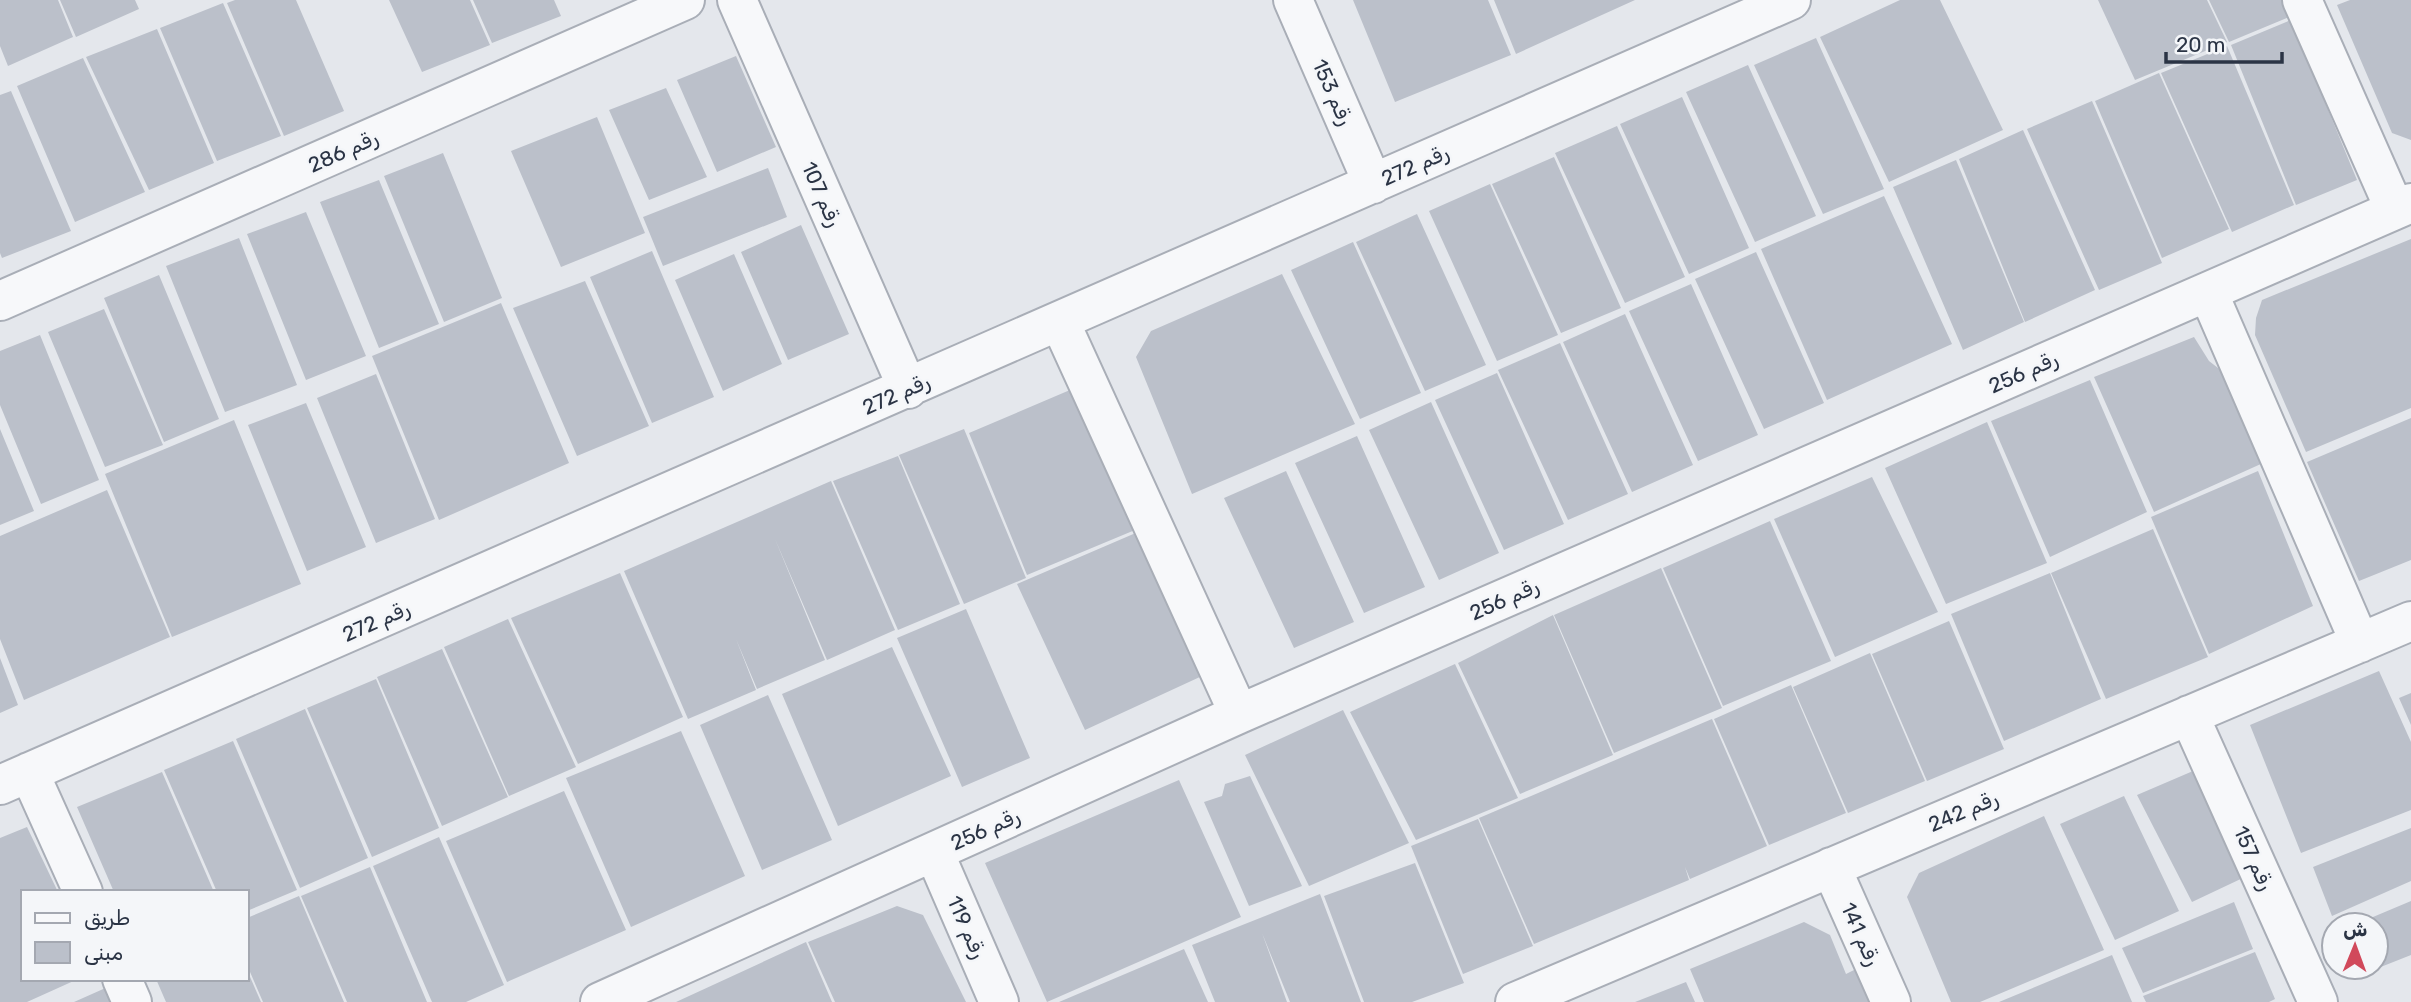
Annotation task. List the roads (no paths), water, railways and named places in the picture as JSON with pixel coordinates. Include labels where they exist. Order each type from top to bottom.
[{"type":"street","name":"رقم 286","points":[[0,301],[685,0]]},
{"type":"street","name":"رقم 107","points":[[737,0],[908,389]]},
{"type":"street","name":"رقم 153","points":[[1293,0],[1373,184]]},
{"type":"street","name":"رقم 272","points":[[15,779],[1791,0]]},
{"type":"street","points":[[2302,0],[2403,207]]},
{"type":"street","name":"رقم 256","points":[[600,1002],[1239,714],[2403,207]]},
{"type":"street","points":[[2208,292],[2360,643]]},
{"type":"street","points":[[1060,322],[1239,714]]},
{"type":"street","name":"رقم 242","points":[[1515,1002],[2411,621]]},
{"type":"street","name":"رقم 157","points":[[2189,715],[2318,1002]]},
{"type":"street","points":[[15,779],[82,890]]},
{"type":"street","name":"رقم 119","points":[[934,852],[999,1002]]},
{"type":"street","name":"رقم 141","points":[[1831,867],[1891,1002]]},
{"type":"street","points":[[123,981],[132,1002]]}]
